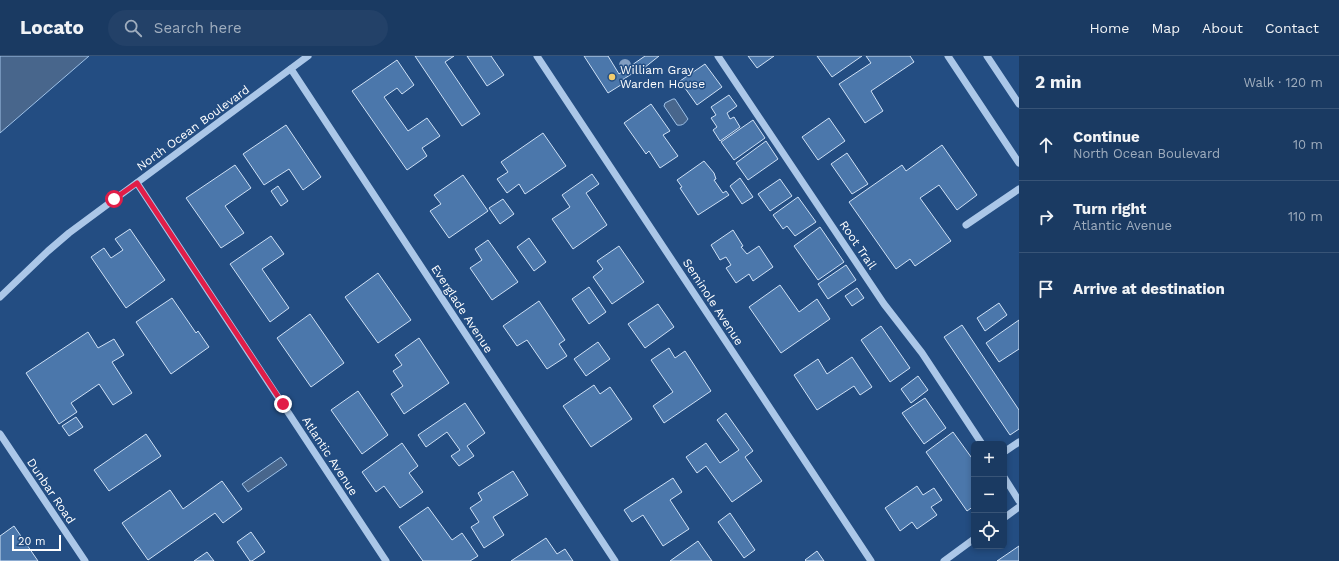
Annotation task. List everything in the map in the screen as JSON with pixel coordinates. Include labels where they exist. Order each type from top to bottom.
[{"type":"street","name":"North Ocean Boulevard","points":[[0,297],[58,242],[308,56]]},
{"type":"street","name":"Seminole Avenue","points":[[537,56],[871,561]]},
{"type":"street","name":"Root Trail","points":[[718,56],[884,304],[922,354],[980,441]]},
{"type":"street","points":[[948,56],[1019,163]]},
{"type":"street","points":[[987,56],[1019,104]]},
{"type":"street","name":"Everglade Avenue","points":[[291,69],[615,561]]},
{"type":"street","name":"Atlantic Avenue","points":[[137,183],[386,561]]},
{"type":"street","points":[[966,225],[1019,189]]},
{"type":"street","name":"Dunbar Road","points":[[0,434],[85,561]]},
{"type":"street","points":[[1007,450],[1019,442]]},
{"type":"street","points":[[1007,482],[1019,501]]},
{"type":"street","points":[[1007,516],[1019,507]]},
{"type":"street","points":[[944,561],[971,541]]},
{"type":"water","points":[[0,56],[89,56],[0,133]]},
{"type":"water","points":[[675,99],[688,119],[682,125],[677,125],[664,106],[665,103]]},
{"type":"water","points":[[281,457],[287,465],[248,492],[242,484]]},
{"type":"building","points":[[415,56],[454,56],[445,62],[480,114],[462,126]]},
{"type":"building","points":[[467,56],[491,56],[504,75],[487,86]]},
{"type":"building","name":"William Gray Warden House","points":[[584,56],[608,56],[619,74],[645,56],[659,56],[644,68],[643,67],[622,80],[624,83],[608,93]]},
{"type":"building","points":[[748,56],[774,56],[757,68]]},
{"type":"building","points":[[817,56],[862,56],[832,77]]},
{"type":"building","points":[[866,56],[910,56],[914,62],[871,91],[883,111],[865,123],[839,84],[871,63]]},
{"type":"building","points":[[397,60],[414,85],[402,94],[397,88],[384,97],[408,131],[427,118],[440,136],[422,148],[427,156],[407,170],[352,91]]},
{"type":"building","points":[[705,64],[722,87],[697,105],[680,81]]},
{"type":"building","points":[[729,95],[737,106],[727,113],[730,119],[734,117],[740,127],[720,141],[713,130],[717,127],[711,118],[716,115],[711,107]]},
{"type":"building","points":[[651,104],[670,131],[663,135],[678,156],[660,168],[649,151],[646,154],[624,123]]},
{"type":"building","points":[[829,118],[845,141],[818,160],[802,137]]},
{"type":"building","points":[[753,120],[765,138],[734,160],[721,142]]},
{"type":"building","points":[[286,125],[321,177],[303,190],[289,169],[264,185],[243,154]]},
{"type":"building","points":[[543,133],[566,166],[525,194],[519,184],[507,193],[497,179],[508,172],[501,162]]},
{"type":"building","points":[[766,141],[778,159],[748,180],[736,163]]},
{"type":"building","points":[[942,145],[977,195],[957,210],[939,185],[920,198],[951,241],[915,266],[910,259],[896,269],[849,202],[902,165],[906,171]]},
{"type":"building","points":[[847,153],[868,184],[852,194],[831,164]]},
{"type":"building","points":[[704,161],[714,173],[716,179],[714,180],[723,193],[726,191],[729,195],[698,215],[680,188],[682,187],[677,180]]},
{"type":"building","points":[[235,165],[251,188],[225,206],[244,233],[221,248],[186,198]]},
{"type":"building","points":[[592,174],[599,184],[586,193],[607,225],[573,249],[552,219],[570,207],[562,195]]},
{"type":"building","points":[[463,175],[488,211],[449,238],[430,211],[441,204],[434,195]]},
{"type":"building","points":[[740,178],[753,197],[742,204],[730,186]]},
{"type":"building","points":[[780,179],[792,196],[770,211],[758,194]]},
{"type":"building","points":[[278,186],[288,201],[281,206],[271,191]]},
{"type":"building","points":[[798,197],[816,222],[795,236],[787,226],[783,229],[773,215]]},
{"type":"building","points":[[503,199],[514,214],[500,224],[489,208]]},
{"type":"building","points":[[820,227],[844,262],[818,280],[794,246]]},
{"type":"building","points":[[130,229],[165,280],[126,308],[91,257],[104,248],[111,258],[123,250],[115,239]]},
{"type":"building","points":[[733,230],[743,246],[741,247],[747,254],[759,246],[773,267],[753,281],[749,274],[736,283],[726,268],[731,265],[726,257],[720,260],[711,245]]},
{"type":"building","points":[[271,236],[284,254],[262,269],[289,308],[270,322],[230,264]]},
{"type":"building","points":[[529,238],[546,262],[534,271],[517,247]]},
{"type":"building","points":[[488,240],[518,282],[492,300],[470,268],[482,260],[475,249]]},
{"type":"building","points":[[619,246],[644,282],[612,304],[593,277],[603,269],[597,261]]},
{"type":"building","points":[[846,265],[856,280],[828,299],[818,284]]},
{"type":"building","points":[[378,273],[411,320],[378,343],[345,297]]},
{"type":"building","points":[[780,285],[799,312],[817,299],[830,319],[781,353],[749,307]]},
{"type":"building","points":[[589,287],[606,312],[589,324],[572,299]]},
{"type":"building","points":[[857,288],[864,298],[852,306],[845,296]]},
{"type":"building","points":[[172,298],[196,333],[198,331],[209,347],[171,374],[136,322]]},
{"type":"building","points":[[539,301],[565,340],[559,344],[567,356],[547,369],[527,340],[517,346],[503,326]]},
{"type":"building","points":[[999,303],[1007,315],[985,331],[977,318]]},
{"type":"building","points":[[658,304],[674,327],[645,348],[628,324]]},
{"type":"building","points":[[310,314],[344,363],[311,387],[277,338]]},
{"type":"building","points":[[1019,320],[1019,349],[999,362],[986,343]]},
{"type":"building","points":[[962,325],[1019,410],[1019,429],[1010,435],[944,337]]},
{"type":"building","points":[[881,326],[910,368],[890,382],[861,340]]},
{"type":"building","points":[[88,332],[98,348],[114,339],[124,355],[112,362],[132,393],[113,405],[99,384],[71,403],[77,412],[59,424],[26,373]]},
{"type":"building","points":[[419,338],[449,383],[404,414],[391,394],[403,386],[393,371],[402,365],[395,355]]},
{"type":"building","points":[[598,342],[610,359],[586,376],[574,359]]},
{"type":"building","points":[[669,348],[675,358],[685,351],[711,391],[664,423],[653,406],[673,392],[651,360]]},
{"type":"building","points":[[852,357],[872,387],[860,395],[854,386],[817,410],[794,375],[818,359],[827,374]]},
{"type":"building","points":[[918,376],[928,390],[911,403],[901,389]]},
{"type":"building","points":[[594,385],[600,394],[610,387],[632,419],[591,447],[563,406]]},
{"type":"building","points":[[358,391],[388,435],[362,454],[331,410]]},
{"type":"building","points":[[925,398],[946,428],[924,444],[902,413]]},
{"type":"building","points":[[465,403],[485,433],[467,446],[474,456],[459,466],[451,456],[460,450],[447,432],[426,447],[418,435]]},
{"type":"building","points":[[726,413],[753,451],[745,457],[762,481],[732,502],[706,466],[697,473],[686,457],[706,443],[720,463],[739,450],[717,420]]},
{"type":"building","points":[[76,417],[83,427],[69,436],[62,426]]},
{"type":"building","points":[[953,432],[971,457],[971,508],[967,511],[926,452]]},
{"type":"building","points":[[146,434],[161,456],[109,491],[94,470]]},
{"type":"building","points":[[402,443],[418,466],[409,473],[423,492],[400,508],[384,486],[376,492],[362,472]]},
{"type":"building","points":[[513,471],[528,495],[493,517],[504,535],[484,548],[471,527],[479,522],[470,508],[482,500],[478,493]]},
{"type":"building","points":[[673,478],[682,492],[670,500],[689,529],[663,546],[643,515],[632,522],[624,510]]},
{"type":"building","points":[[222,481],[242,509],[223,523],[215,513],[148,560],[122,523],[170,490],[183,509]]},
{"type":"building","points":[[917,486],[923,495],[934,488],[942,500],[931,507],[937,515],[917,529],[912,522],[900,531],[885,508]]},
{"type":"building","points":[[428,507],[452,540],[462,533],[478,556],[470,561],[423,561],[399,527]]},
{"type":"building","points":[[730,513],[755,550],[744,558],[718,522]]},
{"type":"building","points":[[14,526],[38,561],[0,561],[0,536]]},
{"type":"building","points":[[251,532],[265,552],[250,561],[237,542]]},
{"type":"building","points":[[546,538],[557,554],[565,549],[573,561],[511,561]]},
{"type":"building","points":[[698,541],[712,561],[670,561]]},
{"type":"building","points":[[1019,546],[1019,561],[997,561]]},
{"type":"building","points":[[817,551],[824,561],[805,560]]},
{"type":"building","points":[[207,552],[214,561],[194,561]]},
{"type":"place","name":"William Gray Warden House","points":[[612,77]]},
{"type":"route","points":[[114,199],[137,183],[283,404]]}]
